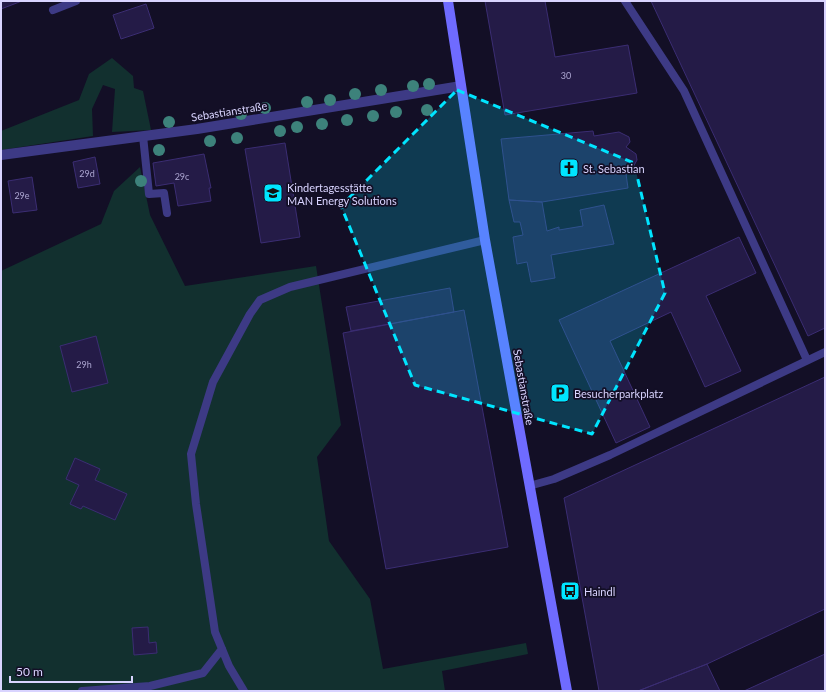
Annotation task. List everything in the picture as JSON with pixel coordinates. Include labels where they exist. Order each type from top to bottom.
[{"type":"main road","name":"Sebastianstraße","points":[[448,1],[485,240],[567,691]]},
{"type":"street","name":"Sebastianstraße","points":[[1,155],[197,129],[461,86]]},
{"type":"lane","points":[[53,10],[76,1]]},
{"type":"lane","points":[[625,1],[684,91],[807,360]]},
{"type":"lane","points":[[143,136],[149,194],[164,193],[167,213]]},
{"type":"lane","points":[[244,691],[229,666],[215,632],[211,614],[196,504],[191,454],[213,382],[250,314],[260,300],[290,287],[485,240]]},
{"type":"lane","points":[[530,486],[554,479],[610,455],[825,352]]},
{"type":"lane","points":[[82,691],[150,686],[203,673],[222,649]]},
{"type":"highlighted area","points":[[457,90],[634,163],[665,293],[592,434],[415,385],[341,206]]},
{"type":"green space","points":[[112,58],[133,76],[134,88],[143,91],[151,130],[112,132],[115,89],[103,85],[92,109],[93,136],[1,150],[1,131],[79,100],[89,74]]},
{"type":"green space","points":[[140,167],[150,215],[185,286],[316,266],[341,425],[317,457],[329,541],[370,599],[383,669],[526,643],[528,654],[442,671],[445,691],[1,691],[1,271],[101,224],[114,191]]},
{"type":"building","points":[[1,1],[22,1],[1,9]]},
{"type":"building","points":[[485,1],[545,1],[555,57],[628,45],[637,93],[505,115]]},
{"type":"building","points":[[651,1],[825,1],[825,328],[808,336]]},
{"type":"building","points":[[146,4],[154,28],[121,39],[113,15]]},
{"type":"building","name":"St. Sebastian","points":[[593,131],[594,136],[619,132],[629,137],[630,142],[626,147],[636,154],[637,160],[631,171],[626,174],[628,188],[542,202],[509,200],[501,139]]},
{"type":"building","name":"Kindertagesstätte MAN Energy Solutions","points":[[285,143],[300,237],[261,243],[245,149]]},
{"type":"building","points":[[204,154],[211,188],[209,188],[211,201],[178,206],[174,183],[156,186],[153,163]]},
{"type":"building","points":[[95,157],[100,184],[78,188],[73,162]]},
{"type":"building","points":[[32,177],[37,210],[13,213],[8,181]]},
{"type":"building","points":[[509,200],[542,202],[547,231],[559,227],[559,230],[583,226],[580,210],[604,205],[614,244],[551,255],[555,278],[531,282],[527,262],[517,264],[513,237],[523,235],[520,222],[514,222]]},
{"type":"building","points":[[739,237],[756,273],[706,296],[741,371],[705,387],[671,312],[610,341],[650,427],[616,443],[559,320]]},
{"type":"building","points":[[450,288],[454,312],[351,331],[346,307]]},
{"type":"building","points":[[464,310],[508,547],[386,569],[343,333]]},
{"type":"building","points":[[96,336],[108,383],[72,392],[60,346]]},
{"type":"building","points":[[825,377],[825,609],[707,664],[638,691],[599,691],[564,498]]},
{"type":"building","points":[[75,458],[100,469],[95,480],[127,494],[115,520],[83,506],[81,509],[70,504],[79,485],[66,479]]},
{"type":"building","points":[[148,627],[149,643],[156,642],[157,653],[134,655],[132,628]]},
{"type":"building","points":[[825,654],[825,691],[744,691]]},
{"type":"building","points":[[707,664],[720,691],[638,691]]},
{"type":"place","name":"St. Sebastian","points":[[569,168]]},
{"type":"place","name":"Kindertagesstätte MAN Energy Solutions","points":[[273,193]]},
{"type":"place","name":"Besucherparkplatz","points":[[560,393]]},
{"type":"place","name":"Haindl","points":[[570,591]]}]
